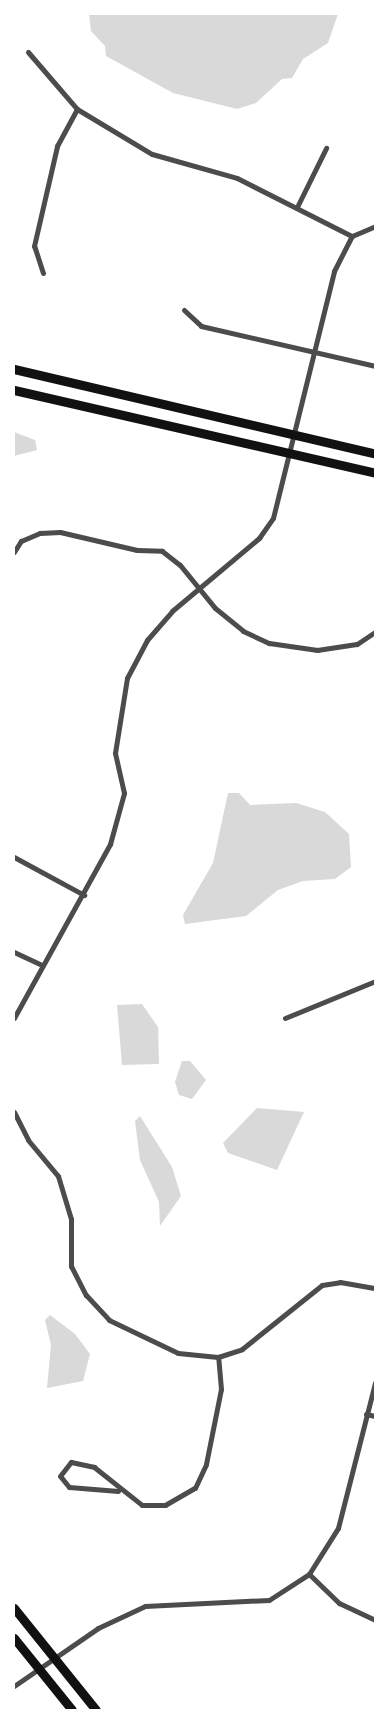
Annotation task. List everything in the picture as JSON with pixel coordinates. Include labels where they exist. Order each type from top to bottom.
[{"type":"main road","points":[[14,369],[292,436],[375,454]]},
{"type":"main road","points":[[14,390],[375,473]]},
{"type":"main road","points":[[14,1608],[56,1656],[96,1710]]},
{"type":"main road","points":[[14,1638],[72,1710]]},
{"type":"street","points":[[28,52],[77,109],[152,154],[237,178],[352,236]]},
{"type":"street","points":[[43,273],[34,246],[57,146],[77,109]]},
{"type":"street","points":[[297,207],[326,148]]},
{"type":"street","points":[[14,1018],[40,964],[84,895],[110,844],[124,793],[115,753],[127,678],[147,640],[199,588],[259,538],[273,518],[337,259],[352,236],[375,226]]},
{"type":"street","points":[[184,310],[201,326],[375,366]]},
{"type":"street","points":[[14,552],[21,542],[40,533],[81,533],[137,550],[162,551],[243,631],[269,644],[317,650],[357,644],[375,632]]},
{"type":"street","points":[[14,857],[84,895]]},
{"type":"street","points":[[14,952],[40,964]]},
{"type":"street","points":[[285,1018],[375,981]]},
{"type":"street","points":[[14,1112],[66,1196],[71,1266],[86,1295],[109,1320],[178,1353],[218,1357],[242,1349],[322,1286],[340,1282],[375,1288]]},
{"type":"street","points":[[118,1490],[69,1487],[60,1476],[71,1462],[94,1468],[118,1490],[142,1505],[166,1505],[195,1488],[206,1464],[221,1388],[218,1357]]},
{"type":"street","points":[[14,1686],[98,1628],[145,1606],[269,1600],[309,1574],[338,1528],[375,1383]]},
{"type":"street","points":[[366,1414],[375,1416]]},
{"type":"street","points":[[309,1574],[339,1603],[375,1620]]},
{"type":"shaded area","points":[[89,14],[338,14],[328,43],[303,59],[292,78],[282,79],[256,103],[237,109],[173,93],[106,56],[105,46],[91,31]]},
{"type":"shaded area","points":[[14,432],[35,440],[37,450],[14,456]]},
{"type":"shaded area","points":[[228,793],[239,793],[250,805],[296,803],[325,812],[349,834],[351,867],[335,879],[303,881],[278,890],[246,916],[185,924],[183,915],[213,863]]},
{"type":"shaded area","points":[[142,1004],[158,1027],[159,1064],[122,1065],[117,1005]]},
{"type":"shaded area","points":[[182,1061],[190,1061],[206,1080],[192,1099],[179,1095],[175,1082]]},
{"type":"shaded area","points":[[257,1108],[304,1112],[277,1170],[228,1153],[223,1143]]},
{"type":"shaded area","points":[[140,1116],[172,1167],[181,1196],[160,1226],[159,1202],[140,1160],[135,1121]]},
{"type":"shaded area","points":[[50,1315],[75,1334],[90,1354],[83,1381],[47,1388],[51,1345],[45,1320]]}]
